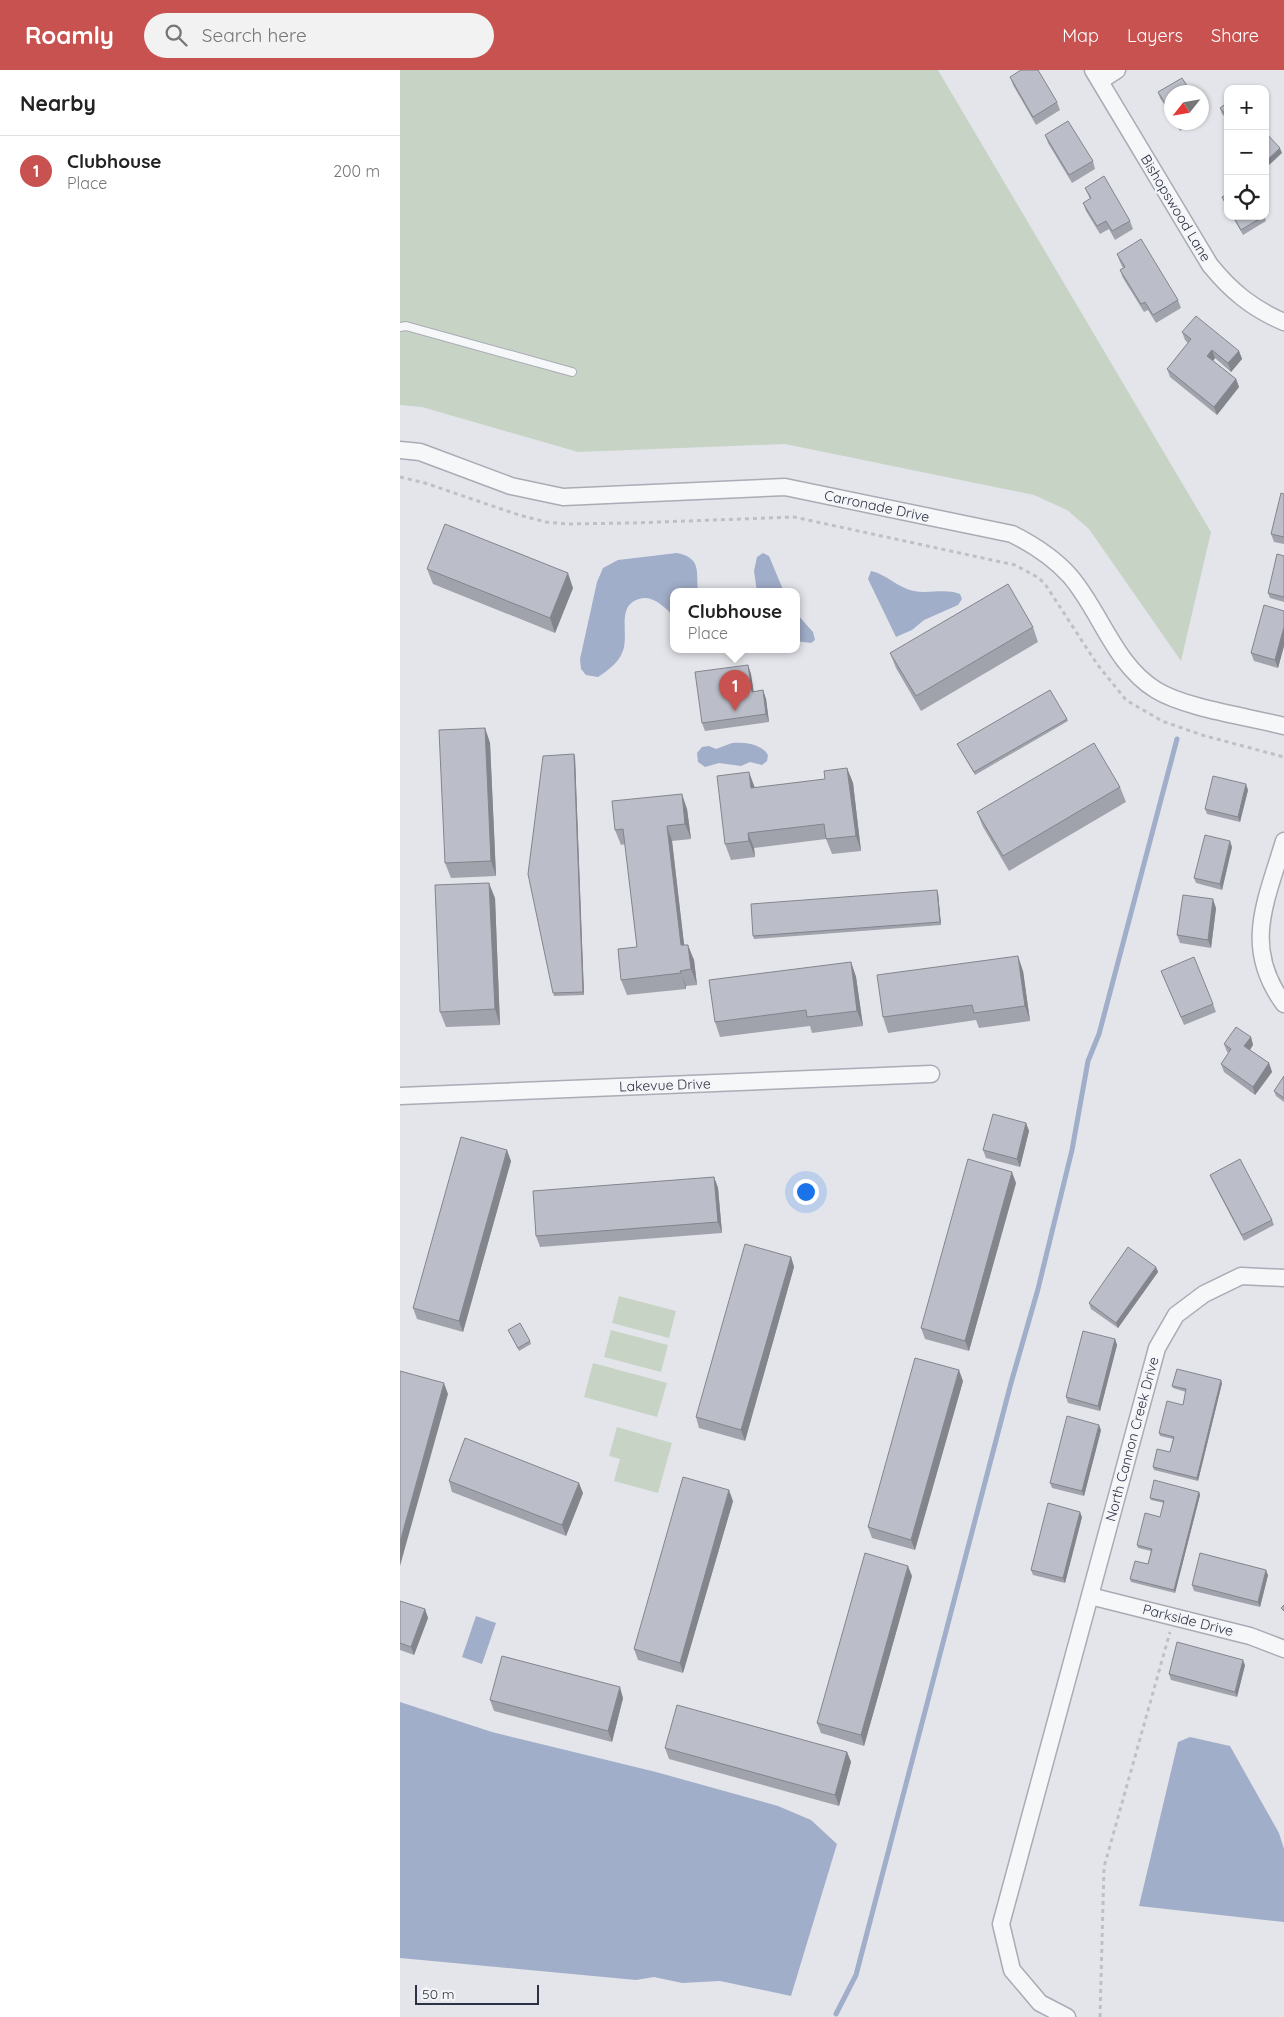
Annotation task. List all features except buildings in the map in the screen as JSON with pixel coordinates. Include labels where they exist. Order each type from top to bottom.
[{"type":"street","points":[[1096,75],[1118,70]]},
{"type":"street","name":"Bishopswood Lane","points":[[1096,75],[1210,265],[1225,284],[1244,301],[1284,322]]},
{"type":"street","name":"Carronade Drive","points":[[400,450],[420,452],[511,486],[563,497],[785,487],[1012,534],[1044,551],[1070,576],[1123,658],[1137,676],[1156,690],[1174,699],[1284,726]]},
{"type":"street","points":[[1284,841],[1263,915],[1260,945],[1264,968],[1284,1004]]},
{"type":"street","name":"Lakevue Drive","points":[[400,1096],[931,1074]]},
{"type":"street","name":"North Cannon Creek Drive","points":[[1068,2017],[1040,2003],[1012,1970],[1000,1924],[1157,1348],[1176,1315],[1204,1294],[1241,1276],[1284,1278]]},
{"type":"street","name":"Parkside Drive","points":[[1090,1596],[1250,1636],[1284,1649]]},
{"type":"lane","points":[[400,326],[406,326],[572,372]]},
{"type":"path","points":[[400,477],[425,483],[519,515],[546,522],[614,524],[794,517],[1015,565],[1039,578],[1047,587],[1097,664],[1126,700],[1162,721],[1202,736],[1284,757]]},
{"type":"path","points":[[1100,2017],[1104,1867],[1174,1617]]},
{"type":"green space","points":[[400,70],[938,70],[1211,532],[1181,661],[1089,529],[1067,510],[1034,495],[785,444],[578,452],[422,407],[400,405]]},
{"type":"green space","points":[[619,1296],[676,1311],[669,1338],[612,1323]]},
{"type":"green space","points":[[611,1330],[668,1345],[661,1372],[604,1357]]},
{"type":"green space","points":[[593,1363],[667,1383],[657,1417],[584,1397]]},
{"type":"green space","points":[[617,1427],[672,1443],[658,1493],[614,1481],[620,1459],[609,1456]]},
{"type":"water","points":[[677,553],[685,555],[691,558],[696,567],[698,588],[670,588],[670,613],[652,599],[644,598],[635,601],[626,612],[624,646],[620,657],[598,677],[586,675],[581,669],[580,659],[597,582],[603,568],[618,560]]},
{"type":"water","points":[[763,553],[769,556],[782,588],[756,588],[754,571],[757,557]]},
{"type":"water","points":[[871,571],[914,591],[955,592],[960,594],[962,599],[958,605],[924,620],[912,630],[896,637],[868,579]]},
{"type":"water","points":[[800,617],[813,632],[815,640],[811,643],[800,642]]},
{"type":"water","points":[[732,743],[747,743],[762,748],[768,755],[767,761],[762,765],[750,762],[741,766],[719,763],[705,767],[698,762],[697,753],[702,747],[709,746],[716,749]]},
{"type":"water","points":[[476,1616],[496,1623],[482,1664],[462,1657]]},
{"type":"water","points":[[400,1702],[492,1732],[656,1772],[778,1806],[811,1820],[837,1844],[791,1996],[720,1981],[682,1983],[654,1977],[636,1980],[400,1958]]},
{"type":"water","points":[[1190,1737],[1230,1746],[1279,1833],[1284,1849],[1284,1922],[1139,1906],[1178,1742]]},
{"type":"waterway","points":[[836,2014],[856,1975],[1011,1383],[1038,1289],[1072,1150],[1088,1061],[1099,1034],[1177,739]]},
{"type":"place","name":"Clubhouse","points":[[735,711]]}]
